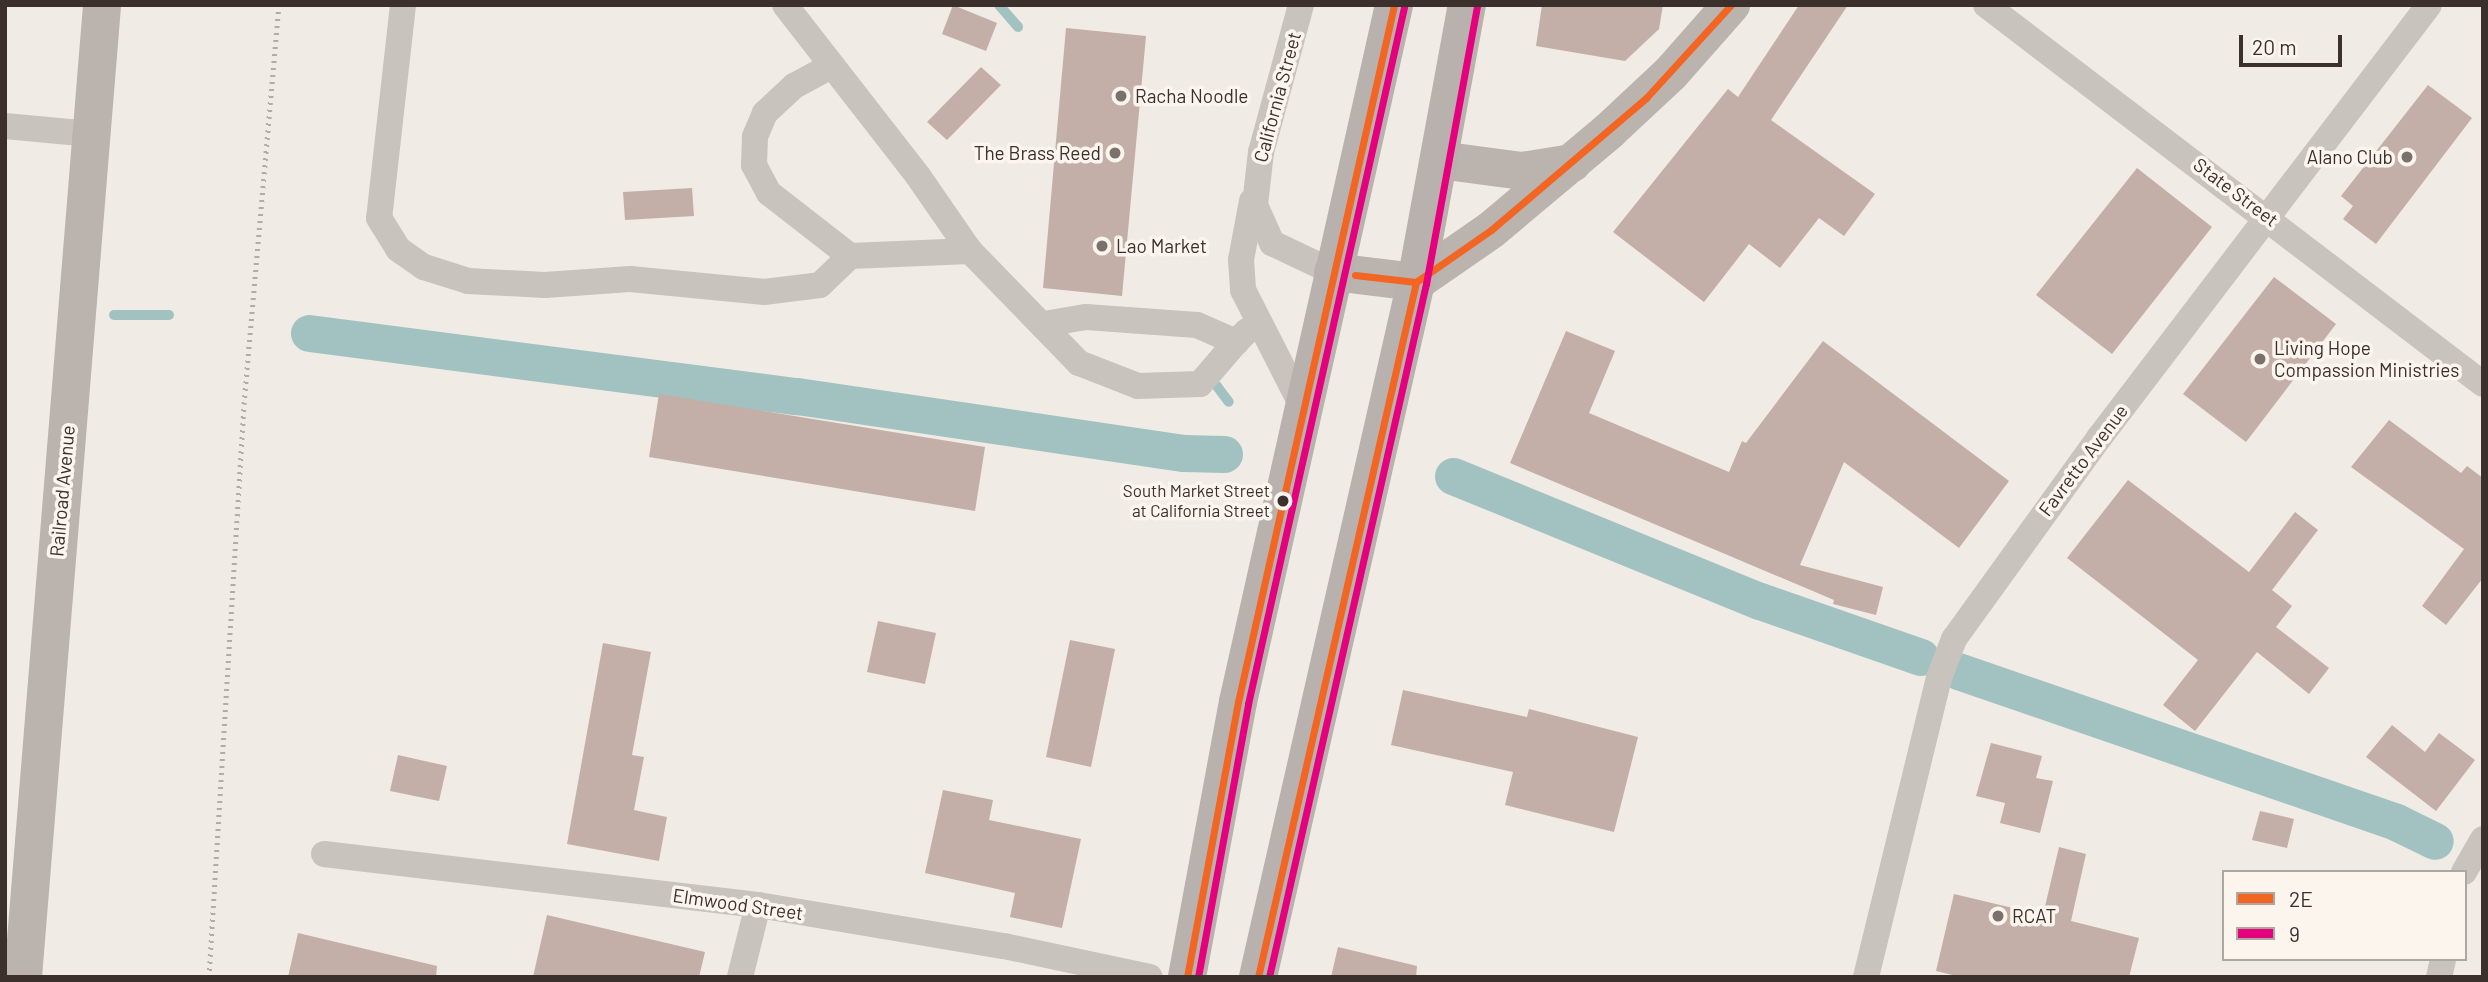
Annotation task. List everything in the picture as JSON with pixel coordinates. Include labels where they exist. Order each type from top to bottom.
[{"type":"main road","name":"Railroad Avenue","points":[[23,977],[102,5]]},
{"type":"main road","points":[[1187,977],[1238,702],[1302,406],[1394,5]]},
{"type":"main road","points":[[1258,977],[1320,723],[1416,282],[1467,5]]},
{"type":"main road","points":[[1333,272],[1416,282],[1492,230],[1572,163],[1671,73],[1731,5]]},
{"type":"main road","points":[[1439,160],[1522,171],[1572,163]]},
{"type":"street","points":[[403,5],[379,218],[398,249],[424,267],[468,281],[545,285],[630,279],[764,292],[820,285],[850,256]]},
{"type":"street","points":[[785,5],[918,176],[970,251],[1044,324],[1079,363],[1138,386],[1200,384],[1236,342],[1259,321]]},
{"type":"street","name":"California Street","points":[[1301,5],[1254,189],[1241,274],[1243,290],[1302,406]]},
{"type":"street","name":"State Street","points":[[1986,5],[2267,215],[2483,384]]},
{"type":"street","name":"Favretto Avenue","points":[[1866,977],[1943,667],[1990,587],[2267,215],[2429,5]]},
{"type":"street","points":[[831,66],[794,86],[765,113],[755,137],[754,165],[769,193],[850,256],[970,251]]},
{"type":"street","points":[[5,126],[91,134]]},
{"type":"street","name":"California Street","points":[[1254,189],[1259,220],[1272,243],[1333,272]]},
{"type":"street","points":[[1044,324],[1086,317],[1165,322],[1197,325],[1236,342]]},
{"type":"street","points":[[2465,870],[2483,839]]},
{"type":"street","name":"Elmwood Street","points":[[324,854],[758,905],[1004,946],[1150,977]]},
{"type":"street","points":[[740,977],[758,905]]},
{"type":"building","points":[[953,5],[997,23],[986,51],[942,34]]},
{"type":"building","points":[[1542,5],[1663,5],[1659,29],[1625,61],[1536,46]]},
{"type":"building","points":[[1799,5],[1848,5],[1771,120],[1875,194],[1844,236],[1819,218],[1780,268],[1749,244],[1704,302],[1613,232],[1728,89],[1738,97]]},
{"type":"building","points":[[1066,28],[1146,36],[1122,296],[1043,288]]},
{"type":"building","points":[[981,67],[1001,85],[947,140],[927,122]]},
{"type":"building","name":"Alano Club","points":[[2428,85],[2472,118],[2376,244],[2343,219],[2353,206],[2341,196]]},
{"type":"building","points":[[2137,168],[2212,227],[2112,354],[2036,295]]},
{"type":"building","points":[[692,188],[694,216],[625,220],[623,192]]},
{"type":"building","name":"Living Hope Compassion Ministries","points":[[2274,277],[2336,324],[2246,442],[2183,394]]},
{"type":"building","points":[[1566,331],[1615,351],[1589,413],[1729,472],[1742,441],[1746,443],[1823,341],[2009,481],[1959,548],[1844,462],[1800,565],[1883,587],[1876,615],[1833,604],[1834,600],[1510,463]]},
{"type":"building","points":[[659,394],[985,447],[975,511],[649,457]]},
{"type":"building","points":[[2389,420],[2461,473],[2467,466],[2483,478],[2483,578],[2446,625],[2422,606],[2464,549],[2351,467]]},
{"type":"building","points":[[2128,480],[2249,572],[2295,512],[2318,530],[2272,590],[2292,606],[2276,627],[2329,668],[2309,694],[2257,652],[2195,731],[2163,705],[2198,660],[2067,558]]},
{"type":"building","points":[[878,621],[936,633],[925,684],[867,672]]},
{"type":"building","points":[[1070,640],[1115,649],[1091,767],[1046,757]]},
{"type":"building","points":[[603,643],[651,652],[632,755],[644,757],[634,810],[667,817],[659,861],[567,844]]},
{"type":"building","points":[[1403,690],[1527,717],[1529,709],[1638,737],[1614,832],[1505,805],[1513,772],[1391,745]]},
{"type":"building","points":[[2392,725],[2425,752],[2439,733],[2475,760],[2436,811],[2366,757]]},
{"type":"building","points":[[1991,743],[2042,756],[2036,778],[2053,781],[2040,833],[2000,823],[2005,803],[1976,796]]},
{"type":"building","points":[[398,755],[447,766],[439,801],[390,791]]},
{"type":"building","points":[[943,790],[993,800],[989,820],[1081,839],[1062,928],[1010,917],[1015,893],[925,873]]},
{"type":"building","points":[[2260,811],[2294,819],[2287,848],[2252,840]]},
{"type":"building","name":"RCAT","points":[[2059,847],[2086,854],[2071,921],[2139,938],[2129,977],[1961,977],[1936,971],[1954,894],[2043,915]]},
{"type":"building","points":[[547,915],[705,952],[699,977],[533,977]]},
{"type":"building","points":[[298,933],[437,966],[436,977],[288,977]]},
{"type":"building","points":[[1338,947],[1417,966],[1416,977],[1331,977]]},
{"type":"waterway","points":[[999,5],[1018,27]]},
{"type":"waterway","points":[[114,315],[169,315]]},
{"type":"waterway","points":[[309,333],[797,396],[1184,453],[1224,454]]},
{"type":"waterway","points":[[1216,385],[1229,402]]},
{"type":"waterway","points":[[1453,476],[1760,601],[1921,657]]},
{"type":"waterway","points":[[1958,671],[2396,822],[2435,841]]},
{"type":"railway","points":[[209,977],[244,404],[279,5]]},
{"type":"transit line","name":"2E","points":[[1187,977],[1238,702],[1394,5]]},
{"type":"transit line","name":"2E","points":[[1355,275],[1416,282],[1491,230],[1646,98],[1731,5]]},
{"type":"transit line","name":"9","points":[[1198,977],[1248,704],[1404,7]]},
{"type":"transit line","name":"9","points":[[1269,977],[1426,284],[1477,7]]},
{"type":"transit line","name":"2E","points":[[1258,977],[1416,282]]},
{"type":"place","name":"Racha Noodle","points":[[1121,96]]},
{"type":"place","name":"The Brass Reed","points":[[1115,153]]},
{"type":"place","name":"Alano Club","points":[[2407,157]]},
{"type":"place","name":"Lao Market","points":[[1102,246]]},
{"type":"place","name":"Living Hope Compassion Ministries","points":[[2260,359]]},
{"type":"place","name":"South Market Street at California Street","points":[[1283,501]]},
{"type":"place","name":"RCAT","points":[[1998,916]]}]
